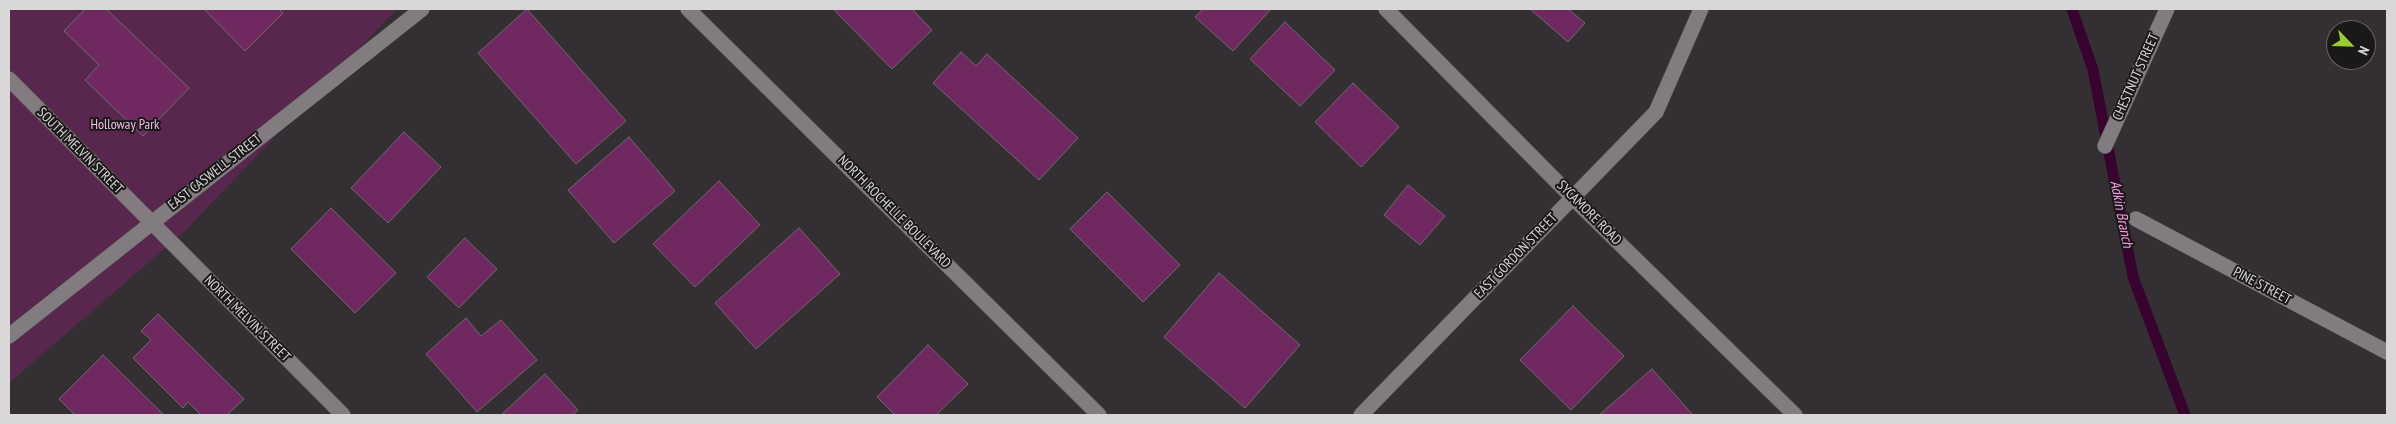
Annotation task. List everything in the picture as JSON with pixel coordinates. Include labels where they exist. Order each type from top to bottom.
[{"type":"street","name":"EAST CASWELL STREET","points":[[9,336],[422,9]]},
{"type":"street","name":"NORTH ROCHELLE BOULEVARD","points":[[688,9],[1099,415]]},
{"type":"street","name":"SYCAMORE ROAD","points":[[1386,9],[1573,198],[1795,415]]},
{"type":"street","name":"EAST GORDON STREET","points":[[1361,415],[1656,112],[1700,9]]},
{"type":"street","name":"CHESTNUT STREET","points":[[2105,146],[2167,9]]},
{"type":"street","name":"SOUTH MELVIN STREET","points":[[9,79],[151,223]]},
{"type":"street","name":"PINE STREET","points":[[2136,220],[2387,352]]},
{"type":"street","name":"NORTH MELVIN STREET","points":[[151,223],[343,415]]},
{"type":"green space","name":"Holloway Park","points":[[9,9],[397,9],[184,232],[9,383]]},
{"type":"building","points":[[85,9],[106,9],[189,88],[143,136],[85,80],[99,65],[64,31]]},
{"type":"building","points":[[204,9],[279,9],[283,13],[245,51]]},
{"type":"building","points":[[527,9],[626,121],[576,164],[478,53]]},
{"type":"building","points":[[833,9],[912,9],[932,30],[892,69]]},
{"type":"building","points":[[1203,9],[1271,9],[1233,51],[1195,17]]},
{"type":"building","points":[[1530,9],[1568,9],[1585,23],[1568,42]]},
{"type":"building","points":[[1285,22],[1335,70],[1300,106],[1250,59]]},
{"type":"building","points":[[961,52],[976,66],[987,54],[1078,138],[1039,180],[933,83]]},
{"type":"building","points":[[1353,83],[1399,127],[1361,167],[1315,122]]},
{"type":"building","points":[[404,132],[441,167],[388,223],[351,188]]},
{"type":"building","points":[[629,137],[675,191],[614,243],[568,190]]},
{"type":"building","points":[[719,181],[760,225],[695,287],[653,244]]},
{"type":"building","points":[[1408,185],[1445,216],[1420,245],[1384,215]]},
{"type":"building","points":[[1107,192],[1180,265],[1143,302],[1070,229]]},
{"type":"building","points":[[331,208],[396,273],[355,313],[291,249]]},
{"type":"building","points":[[799,228],[840,274],[756,349],[715,303]]},
{"type":"building","points":[[465,238],[497,269],[459,308],[427,277]]},
{"type":"building","points":[[1219,273],[1300,345],[1245,408],[1164,337]]},
{"type":"building","points":[[1573,306],[1624,356],[1571,410],[1520,360]]},
{"type":"building","points":[[158,314],[244,399],[227,415],[201,415],[188,402],[183,408],[133,358],[151,340],[141,331]]},
{"type":"building","points":[[466,318],[481,336],[501,320],[537,360],[477,412],[426,354]]},
{"type":"building","points":[[928,345],[968,384],[936,415],[895,415],[877,397]]},
{"type":"building","points":[[103,355],[164,415],[75,415],[59,399]]},
{"type":"building","points":[[1652,369],[1693,415],[1599,415]]},
{"type":"building","points":[[545,374],[578,410],[572,415],[501,415]]},
{"type":"waterway","name":"Adkin Branch","points":[[2072,9],[2093,70],[2133,277],[2185,415]]}]
